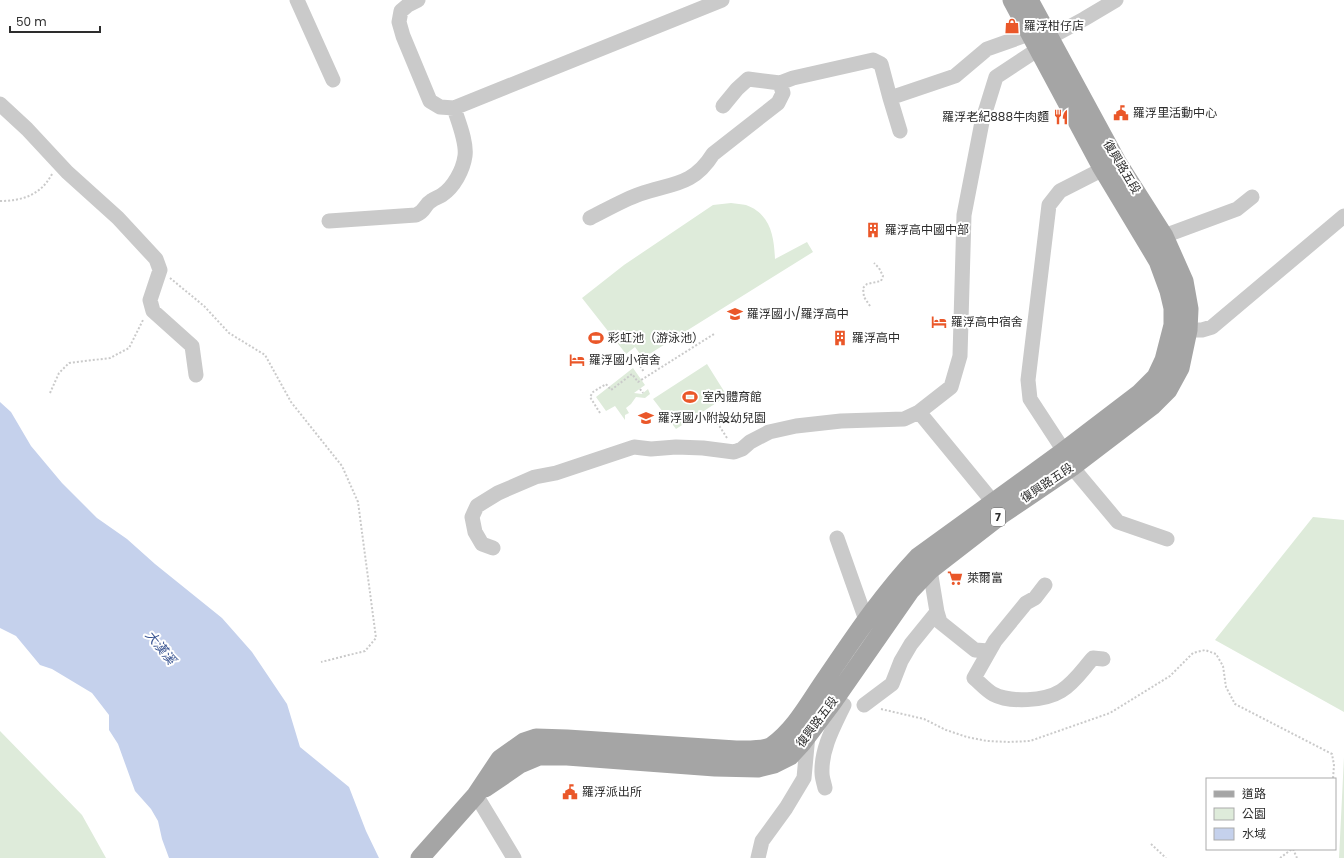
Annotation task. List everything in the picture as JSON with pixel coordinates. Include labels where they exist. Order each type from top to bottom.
[{"type":"main road","name":"復興路五段","points":[[1012,0],[1038,41],[1110,166],[1158,261],[1169,291],[1173,308],[1173,325],[1168,346],[1164,360],[1156,377],[1140,394],[1068,459]]},
{"type":"main road","name":"復興路五段","points":[[1029,0],[1038,41]]},
{"type":"main road","name":"復興路五段","points":[[420,858],[476,795],[520,764],[540,756],[606,751],[736,750],[770,747],[790,730],[866,620],[898,578],[924,563],[1068,459],[1152,406],[1168,390],[1180,368],[1188,330],[1189,309],[1184,281],[1164,236],[1110,166]]},
{"type":"main road","name":"復興路五段","points":[[606,751],[715,767],[758,768],[774,764],[790,756],[808,735],[832,702],[910,591],[924,563]]},
{"type":"main road","points":[[756,749],[758,768]]},
{"type":"lane","points":[[297,0],[333,80]]},
{"type":"lane","points":[[418,0],[408,5],[401,11],[399,22],[403,36],[430,101],[440,107],[454,108],[722,0]]},
{"type":"lane","points":[[493,548],[482,544],[474,532],[472,517],[477,506],[498,493],[534,477],[556,472],[634,447],[652,449],[676,447],[703,448],[734,452],[742,449],[750,442],[770,432],[796,426],[841,421],[904,419],[919,412],[951,387],[960,356],[964,214],[982,122],[996,77],[1038,41],[1084,19],[1116,0]]},
{"type":"lane","points":[[890,98],[955,76],[987,49],[1038,41]]},
{"type":"lane","points":[[723,106],[737,89],[748,79],[780,83],[793,78],[873,60],[881,64],[900,131]]},
{"type":"lane","points":[[590,218],[640,194],[669,187],[688,180],[706,165],[713,154],[778,103],[783,93],[780,83]]},
{"type":"lane","points":[[0,104],[58,163],[118,218],[156,259],[160,270],[150,300],[153,311],[192,346],[196,375]]},
{"type":"lane","points":[[329,221],[416,214],[422,212],[430,201],[442,195],[452,186],[460,173],[465,155],[462,132],[454,108]]},
{"type":"lane","points":[[1110,166],[1060,191],[1049,205],[1028,380],[1030,399],[1068,459],[1118,522],[1167,539]]},
{"type":"lane","points":[[1158,261],[1164,236],[1237,209],[1252,197]]},
{"type":"lane","points":[[1188,330],[1202,330],[1212,327],[1344,216]]},
{"type":"lane","points":[[919,412],[997,509]]},
{"type":"lane","points":[[837,538],[866,620]]},
{"type":"lane","points":[[924,563],[940,622],[974,650],[989,650]]},
{"type":"lane","points":[[1045,585],[1035,598],[1026,603],[989,650],[974,678],[993,694],[1010,699],[1031,700],[1049,697],[1061,691],[1077,678],[1093,658],[1103,659]]},
{"type":"lane","points":[[864,705],[892,684],[901,661],[911,644],[937,612]]},
{"type":"lane","points":[[825,788],[822,773],[825,750],[844,705]]},
{"type":"lane","points":[[758,858],[762,841],[786,808],[804,778],[808,735]]},
{"type":"lane","points":[[476,795],[514,858]]},
{"type":"path","points":[[0,201],[20,200],[37,193],[49,181],[58,163]]},
{"type":"path","points":[[870,306],[864,297],[863,288],[867,284],[881,280],[883,276],[879,268],[874,263]]},
{"type":"path","points":[[160,270],[204,306],[229,333],[265,355],[291,402],[342,466],[358,502],[376,638],[365,651],[321,662]]},
{"type":"path","points":[[50,393],[59,373],[69,363],[110,358],[129,348],[142,324],[150,300]]},
{"type":"path","points":[[600,413],[590,397],[593,392],[606,384],[611,390],[632,374],[638,382],[714,334]]},
{"type":"path","points":[[640,366],[644,372]]},
{"type":"path","points":[[640,388],[643,393]]},
{"type":"path","points":[[712,416],[723,432]]},
{"type":"path","points":[[864,705],[924,719],[946,730],[967,737],[987,741],[1030,741],[1110,713],[1170,676],[1193,653],[1205,650],[1216,654],[1223,666],[1226,687],[1235,704],[1332,754],[1334,765],[1333,778]]},
{"type":"path","points":[[1151,844],[1166,858]]},
{"type":"path","points":[[1280,858],[1291,850]]},
{"type":"green space","points":[[731,203],[746,205],[761,214],[766,220],[770,227],[774,243],[775,259],[807,242],[813,252],[643,358],[635,347],[626,354],[582,298],[624,265],[713,205]]},
{"type":"green space","name":"室內體育館","points":[[707,364],[727,396],[676,429],[653,399]]},
{"type":"green space","points":[[633,368],[645,385],[634,393],[642,394],[648,389],[650,394],[645,398],[636,397],[626,408],[629,413],[625,415],[625,420],[615,406],[606,411],[596,397]]},
{"type":"green space","points":[[1313,517],[1344,520],[1344,712],[1215,640]]},
{"type":"green space","points":[[0,731],[82,815],[106,858],[0,858]]},
{"type":"green space","points":[[1344,757],[1344,858],[1339,858]]},
{"type":"water","name":"大漢溪","points":[[0,402],[11,412],[31,446],[62,483],[97,518],[127,539],[155,564],[222,618],[252,652],[287,704],[300,747],[349,787],[366,831],[379,858],[169,858],[162,839],[158,821],[151,809],[135,791],[118,744],[109,730],[109,715],[92,693],[52,669],[40,665],[16,636],[0,628]]},
{"type":"place","name":"羅浮柑仔店","points":[[1012,26]]},
{"type":"place","name":"羅浮里活動中心","points":[[1121,113]]},
{"type":"place","name":"羅浮老紀888牛肉麵","points":[[1061,117]]},
{"type":"place","name":"羅浮高中國中部","points":[[873,230]]},
{"type":"place","name":"羅浮國小/羅浮高中","points":[[735,314]]},
{"type":"place","name":"羅浮高中宿舍","points":[[939,322]]},
{"type":"place","name":"彩虹池（游泳池）","points":[[596,338]]},
{"type":"place","name":"羅浮高中","points":[[840,338]]},
{"type":"place","name":"羅浮國小宿舍","points":[[577,360]]},
{"type":"place","name":"室內體育館","points":[[690,397]]},
{"type":"place","name":"羅浮國小附設幼兒園","points":[[646,418]]},
{"type":"place","name":"萊爾富","points":[[955,578]]},
{"type":"place","name":"羅浮派出所","points":[[570,792]]}]
